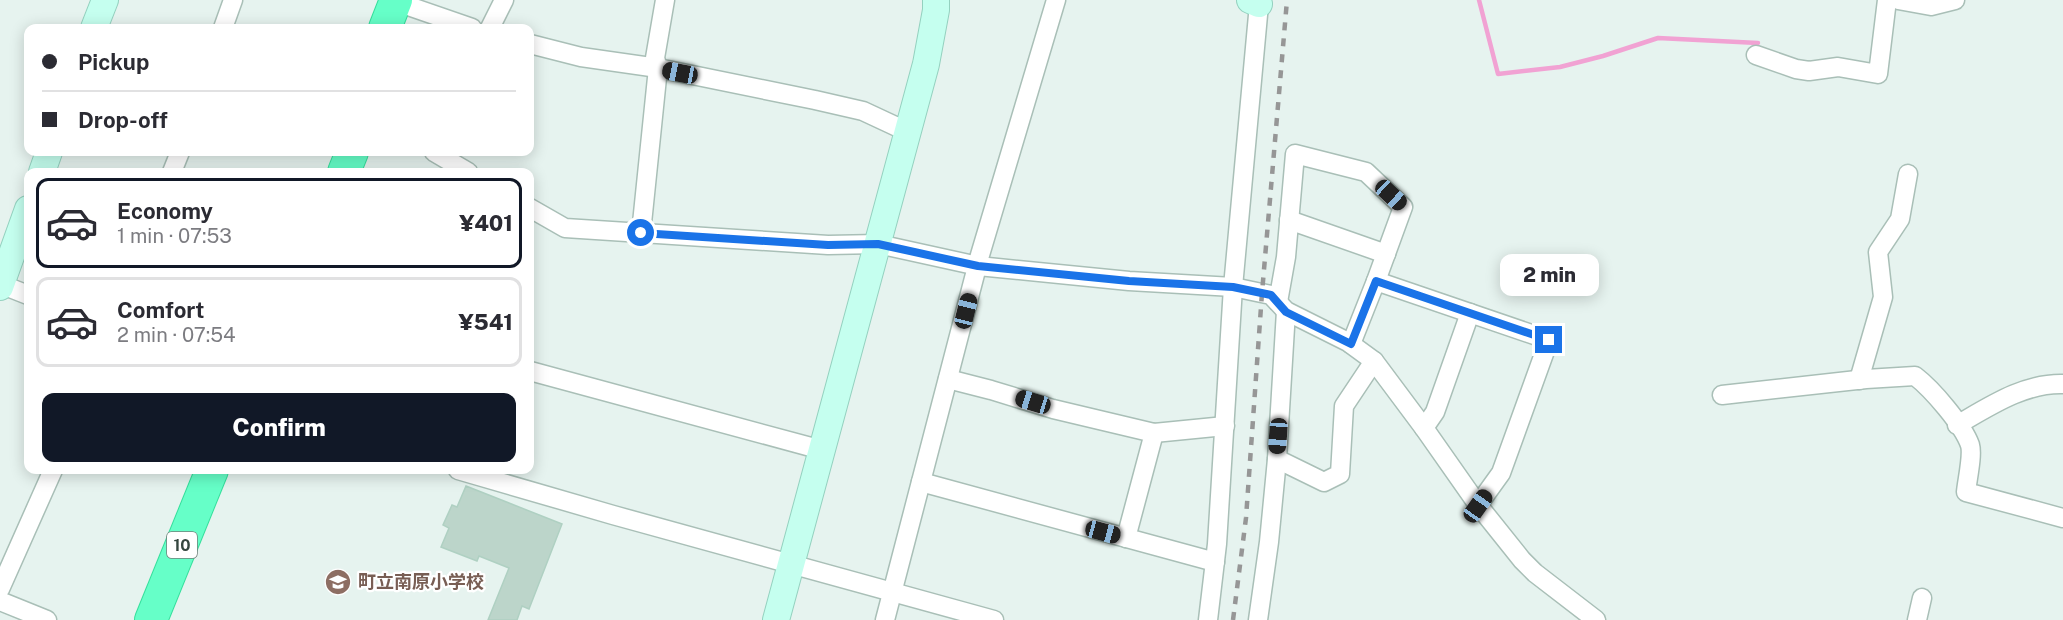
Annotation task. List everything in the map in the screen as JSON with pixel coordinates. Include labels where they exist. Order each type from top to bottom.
[{"type":"highway","name":"10","points":[[151,620],[210,474]]},
{"type":"highway","name":"10","points":[[170,620],[225,474]]},
{"type":"street","points":[[96,24],[105,0]]},
{"type":"street","points":[[224,24],[233,0]]},
{"type":"street","points":[[492,24],[504,0]]},
{"type":"street","points":[[641,233],[658,68],[655,58],[665,0]]},
{"type":"street","points":[[776,620],[926,64],[936,0]]},
{"type":"street","points":[[885,620],[978,266],[1056,0]]},
{"type":"street","points":[[1756,55],[1802,70],[1838,67],[1878,74],[1887,0]]},
{"type":"street","points":[[1898,0],[1931,6],[1955,0]]},
{"type":"street","points":[[1208,620],[1215,562],[1254,2]]},
{"type":"street","points":[[398,9],[456,24]]},
{"type":"street","points":[[534,45],[580,57],[658,68],[816,99],[863,111],[908,132]]},
{"type":"street","points":[[1258,620],[1277,459],[1282,307],[1295,154],[1366,172],[1403,207],[1351,344]]},
{"type":"street","points":[[441,156],[461,168]]},
{"type":"street","points":[[1859,380],[1883,297],[1878,252],[1900,219],[1908,174]]},
{"type":"street","points":[[534,210],[565,228],[828,245],[878,244],[978,266],[1129,281],[1233,287],[1271,295],[1282,307],[1351,344],[1374,361],[1478,506],[1536,573],[1596,620]]},
{"type":"street","points":[[24,220],[0,285],[24,294]]},
{"type":"street","points":[[1289,220],[1386,254]]},
{"type":"street","points":[[1376,281],[1549,340],[1501,473],[1478,506]]},
{"type":"street","points":[[1424,428],[1435,412],[1470,313]]},
{"type":"street","points":[[1277,459],[1324,482],[1341,474],[1344,406],[1374,361]]},
{"type":"street","points":[[534,372],[822,450]]},
{"type":"street","points":[[1722,395],[1915,376],[1929,386],[1971,447],[1966,492],[2063,519]]},
{"type":"street","points":[[948,379],[1088,418],[1154,433],[1225,426]]},
{"type":"street","points":[[1958,425],[2004,398],[2047,384],[2063,384]]},
{"type":"street","points":[[1126,538],[1154,433]]},
{"type":"street","points":[[0,589],[51,474]]},
{"type":"street","points":[[472,474],[994,620]]},
{"type":"street","points":[[921,482],[1215,562]]},
{"type":"street","points":[[1917,620],[1922,598]]},
{"type":"street","points":[[0,601],[47,620]]},
{"type":"building","points":[[466,486],[562,524],[529,609],[522,606],[517,620],[488,620],[509,568],[479,556],[477,561],[441,547],[449,528],[443,525],[452,505],[457,507]]},
{"type":"waterway","points":[[1479,0],[1498,74],[1560,67],[1658,38],[1758,43]]},
{"type":"railway","points":[[1233,620],[1246,518],[1262,293],[1287,0]]},
{"type":"place","name":"町立南原小学校","points":[[338,582]]},
{"type":"route","points":[[641,233],[828,245],[878,244],[978,266],[1129,281],[1233,287],[1271,295],[1286,312],[1351,344],[1376,281],[1549,340]]}]
